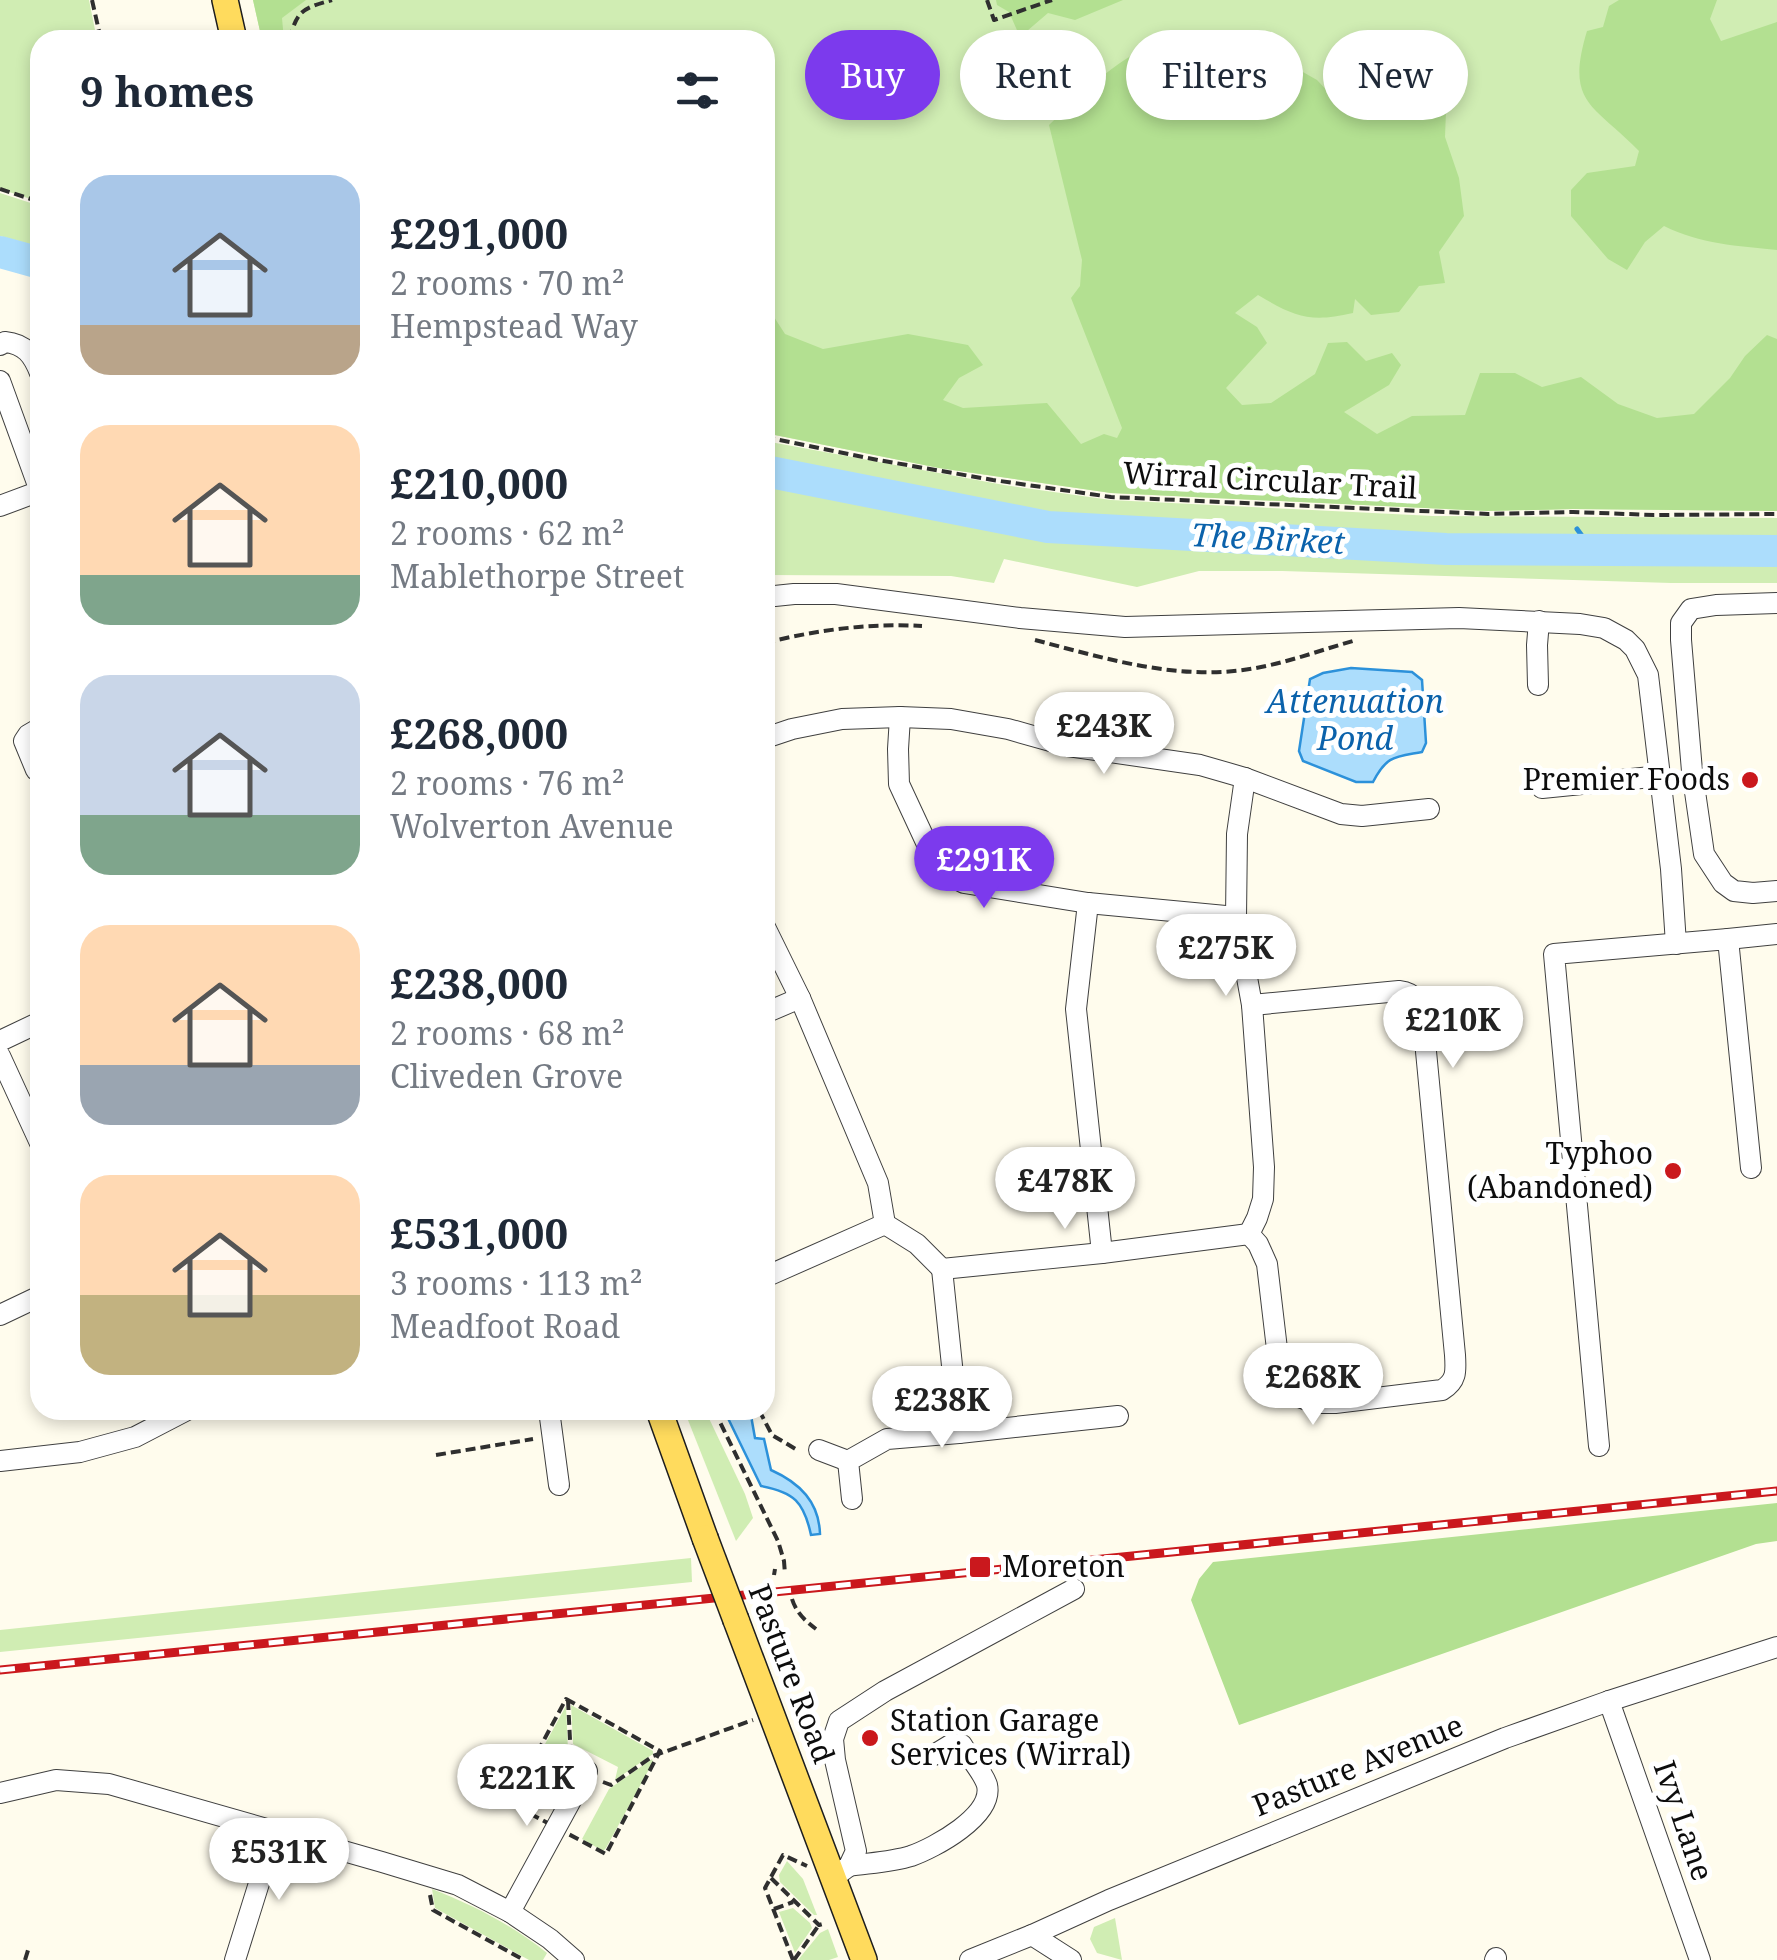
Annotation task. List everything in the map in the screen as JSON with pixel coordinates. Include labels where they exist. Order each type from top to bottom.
[{"type":"main road","points":[[226,0],[232,30]]},
{"type":"main road","name":"Pasture Road","points":[[662,1420],[736,1620],[841,1872],[847,1915],[864,1960]]},
{"type":"street","points":[[0,345],[13,343],[30,353]]},
{"type":"street","points":[[0,380],[30,463]]},
{"type":"street","points":[[0,506],[30,495]]},
{"type":"street","points":[[775,596],[854,596],[1125,627],[1459,618],[1604,628],[1635,649],[1650,685],[1672,870],[1676,944]]},
{"type":"street","points":[[1777,603],[1691,609],[1681,623],[1680,640],[1704,854],[1734,891],[1777,891]]},
{"type":"street","points":[[1538,685],[1539,621]]},
{"type":"street","points":[[900,717],[900,784],[938,870],[964,882],[1088,903],[1236,917]]},
{"type":"street","points":[[775,735],[842,720],[952,719],[1068,746],[1200,765],[1341,814],[1362,816],[1429,809]]},
{"type":"street","points":[[30,734],[24,741],[30,756]]},
{"type":"street","points":[[1542,788],[1661,776]]},
{"type":"street","points":[[1245,778],[1238,834],[1236,917],[1252,1005],[1264,1167],[1263,1198],[1249,1234]]},
{"type":"street","points":[[1088,903],[1076,1009],[1102,1253]]},
{"type":"street","points":[[1599,1446],[1554,954],[1777,934]]},
{"type":"street","points":[[1728,940],[1751,1168]]},
{"type":"street","points":[[775,947],[878,1182],[885,1224],[917,1244],[942,1269],[960,1433]]},
{"type":"street","points":[[1249,1234],[1267,1264],[1279,1366],[1299,1397],[1315,1403],[1334,1403],[1450,1386],[1455,1355],[1423,1020],[1417,999],[1410,992],[1399,991],[1252,1005]]},
{"type":"street","points":[[775,1009],[800,998]]},
{"type":"street","points":[[0,1041],[30,1027]]},
{"type":"street","points":[[0,1056],[30,1121]]},
{"type":"street","points":[[775,1273],[885,1224]]},
{"type":"street","points":[[942,1269],[1249,1234]]},
{"type":"street","points":[[0,1315],[30,1301]]},
{"type":"street","points":[[848,1461],[887,1439],[1118,1416]]},
{"type":"street","points":[[0,1462],[80,1452],[135,1437],[168,1420]]},
{"type":"street","points":[[550,1420],[559,1486]]},
{"type":"street","points":[[819,1450],[848,1461]]},
{"type":"street","points":[[848,1461],[852,1498]]},
{"type":"street","points":[[841,1872],[856,1851],[835,1760],[834,1739],[839,1721],[885,1691],[1074,1590]]},
{"type":"street","name":"Pasture Avenue","points":[[970,1960],[1505,1738],[1777,1647]]},
{"type":"street","name":"Ivy Lane","points":[[1609,1701],[1700,1960]]},
{"type":"street","points":[[841,1872],[931,1848],[979,1812],[987,1794],[986,1784],[962,1745],[952,1744],[934,1755]]},
{"type":"street","points":[[510,1912],[586,1773]]},
{"type":"street","points":[[0,1792],[56,1780],[109,1784],[458,1885],[510,1912],[574,1960]]},
{"type":"street","points":[[235,1960],[275,1832]]},
{"type":"street","points":[[1032,1936],[1071,1960]]},
{"type":"path","points":[[92,0],[99,30]]},
{"type":"path","points":[[292,30],[293,22],[306,7],[332,0]]},
{"type":"path","points":[[988,0],[994,20],[1052,0]]},
{"type":"path","points":[[0,189],[30,199]]},
{"type":"path","name":"Wirral Circular Trail","points":[[775,439],[955,474],[1111,496],[1488,514],[1777,514]]},
{"type":"path","points":[[719,1420],[778,1541],[785,1574]]},
{"type":"path","points":[[764,1420],[772,1436],[787,1446],[810,1457],[819,1450]]},
{"type":"path","points":[[436,1455],[552,1436]]},
{"type":"path","points":[[792,1599],[806,1622],[816,1629]]},
{"type":"path","points":[[568,1700],[572,1770],[611,1786],[653,1756],[732,1728]]},
{"type":"path","points":[[793,1960],[766,1888],[782,1856],[841,1872]]},
{"type":"path","points":[[427,1876],[433,1910],[524,1960]]},
{"type":"path","points":[[771,1878],[819,1926]]},
{"type":"path","points":[[774,1910],[795,1902]]},
{"type":"path","points":[[793,1960],[819,1926],[847,1915]]},
{"type":"path","points":[[25,1960],[29,1947]]},
{"type":"green space","points":[[0,0],[89,0],[95,30],[30,30],[30,199],[0,189]]},
{"type":"green space","points":[[253,0],[1777,0],[1777,511],[1488,511],[1111,493],[939,468],[775,435],[775,30],[260,30]]},
{"type":"green space","points":[[253,0],[306,0],[282,18],[283,30],[260,30]]},
{"type":"green space","points":[[996,0],[1123,0],[1075,20],[1048,13],[1028,30],[1017,30],[1009,12]]},
{"type":"green space","points":[[1619,0],[1717,0],[1710,19],[1721,41],[1777,22],[1777,250],[1705,240],[1664,226],[1645,242],[1627,270],[1608,259],[1571,216],[1571,190],[1587,173],[1635,166],[1639,151],[1588,101],[1579,74],[1587,31],[1603,27],[1609,6]]},
{"type":"green space","points":[[1126,59],[1126,120],[1303,120],[1303,72],[1323,86],[1323,120],[1446,120],[1445,137],[1459,178],[1464,216],[1439,252],[1445,283],[1419,286],[1399,312],[1371,315],[1355,299],[1353,313],[1314,318],[1293,313],[1258,295],[1235,313],[1257,327],[1267,343],[1226,388],[1242,405],[1271,403],[1315,374],[1328,343],[1347,342],[1366,361],[1392,353],[1401,365],[1389,385],[1344,412],[1377,434],[1412,416],[1465,415],[1480,373],[1515,373],[1542,387],[1581,377],[1618,404],[1657,418],[1694,414],[1767,335],[1777,339],[1777,511],[1488,511],[1111,493],[939,468],[775,435],[775,318],[785,334],[823,349],[908,334],[968,345],[983,365],[959,378],[943,400],[963,408],[1047,403],[1081,444],[1104,434],[1117,438],[1122,428],[1071,298],[1080,286],[1082,260],[1049,125],[1054,120],[1106,120],[1106,74]]},
{"type":"green space","points":[[0,193],[30,203],[30,244],[0,236]]},
{"type":"green space","points":[[775,443],[1004,485],[1111,500],[1433,516],[1777,518],[1777,583],[1199,571],[1137,587],[1004,559],[994,583],[951,576],[775,575]]},
{"type":"green space","points":[[688,1420],[710,1420],[745,1494],[753,1518],[736,1541]]},
{"type":"green space","points":[[1777,1503],[1777,1541],[1756,1544],[1239,1725],[1191,1600],[1199,1579],[1213,1562]]},
{"type":"green space","points":[[691,1558],[692,1582],[0,1652],[0,1630]]},
{"type":"green space","points":[[571,1705],[653,1754],[615,1780],[618,1767],[573,1744]]},
{"type":"green space","points":[[566,1706],[568,1750],[535,1812],[514,1800]]},
{"type":"green space","points":[[652,1759],[606,1848],[603,1851],[582,1839],[609,1789]]},
{"type":"green space","points":[[787,1861],[803,1879],[817,1915],[780,1882],[779,1875]]},
{"type":"green space","points":[[432,1889],[520,1933],[547,1953],[543,1960],[529,1960],[435,1908]]},
{"type":"green space","points":[[793,1908],[812,1928],[795,1953],[779,1912]]},
{"type":"green space","points":[[1115,1918],[1122,1960],[1097,1953],[1090,1939],[1094,1927]]},
{"type":"green space","points":[[828,1929],[838,1957],[798,1960],[820,1933]]},
{"type":"water","name":"Attenuation Pond","points":[[1351,668],[1412,672],[1422,680],[1426,743],[1422,752],[1393,759],[1373,782],[1356,782],[1303,761],[1299,751],[1310,679]]},
{"type":"water","points":[[729,1420],[752,1420],[755,1438],[764,1439],[771,1470],[806,1495],[816,1512],[820,1534],[811,1535],[796,1500],[761,1486]]},
{"type":"waterway","name":"The Birket","points":[[0,252],[30,260]]},
{"type":"waterway","name":"The Birket","points":[[775,473],[1048,527],[1446,549],[1777,551]]},
{"type":"waterway","points":[[1577,529],[1593,551]]},
{"type":"railway","points":[[0,1670],[1777,1491]]},
{"type":"place","name":"Premier Foods","points":[[1750,780]]},
{"type":"place","name":"Typhoo (Abandoned)","points":[[1673,1171]]},
{"type":"place","name":"Moreton","points":[[980,1567]]},
{"type":"place","name":"Station Garage Services (Wirral)","points":[[870,1738]]}]
